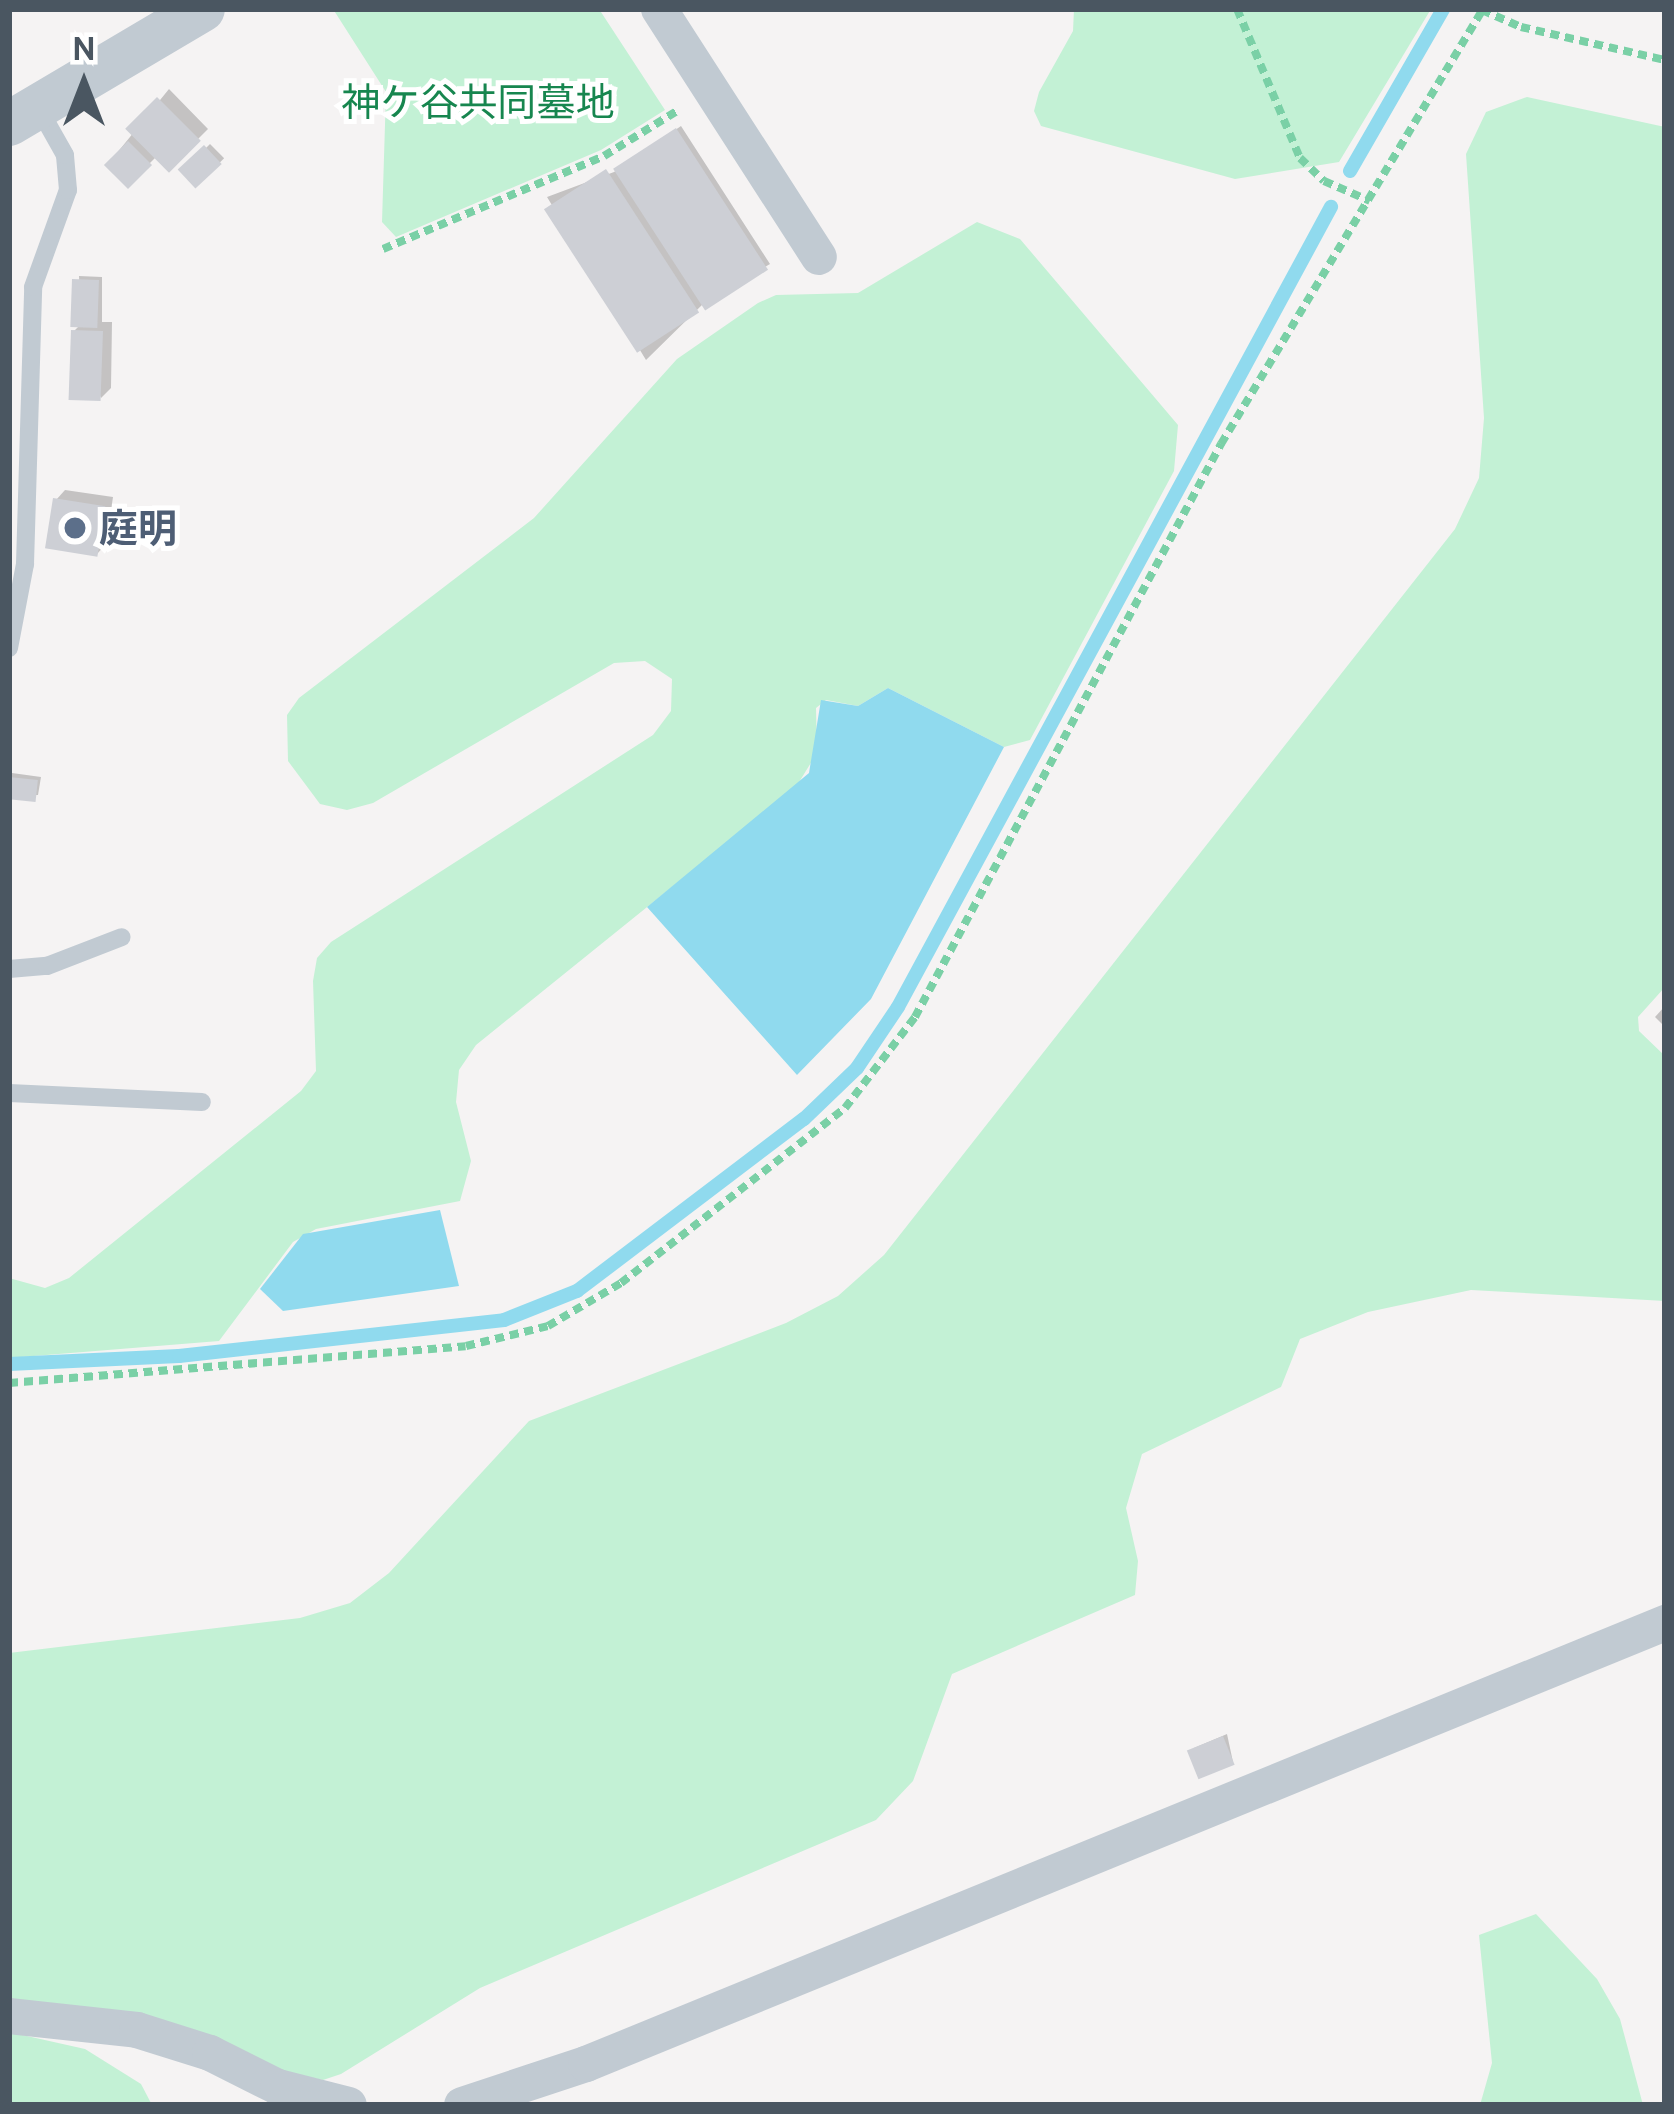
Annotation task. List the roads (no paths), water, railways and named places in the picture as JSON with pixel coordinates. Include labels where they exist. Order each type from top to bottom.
[{"type":"street","points":[[24,116],[202,9]]},
{"type":"street","points":[[659,9],[819,256]]},
{"type":"street","points":[[462,2105],[586,2064],[1665,1623]]},
{"type":"street","points":[[9,2016],[137,2030],[210,2053],[278,2087],[349,2105]]},
{"type":"lane","points":[[9,647],[25,564],[33,287],[68,190],[65,155],[24,116]]},
{"type":"lane","points":[[9,969],[47,966],[122,937]]},
{"type":"lane","points":[[9,1094],[202,1102]]},
{"type":"water","points":[[888,688],[1004,747],[871,999],[797,1075],[647,907],[809,773],[821,700],[858,706]]},
{"type":"water","points":[[440,1210],[459,1286],[283,1311],[260,1289],[303,1234]]},
{"type":"waterway","points":[[1350,171],[1443,9]]},
{"type":"waterway","points":[[9,1364],[179,1356],[504,1320],[577,1291],[804,1119],[857,1068],[898,1007],[1331,207]]},
{"type":"place","name":"庭明","points":[[75,528]]},
{"type":"park label","name":"神ケ谷共同墓地","points":[[478,102]]}]
